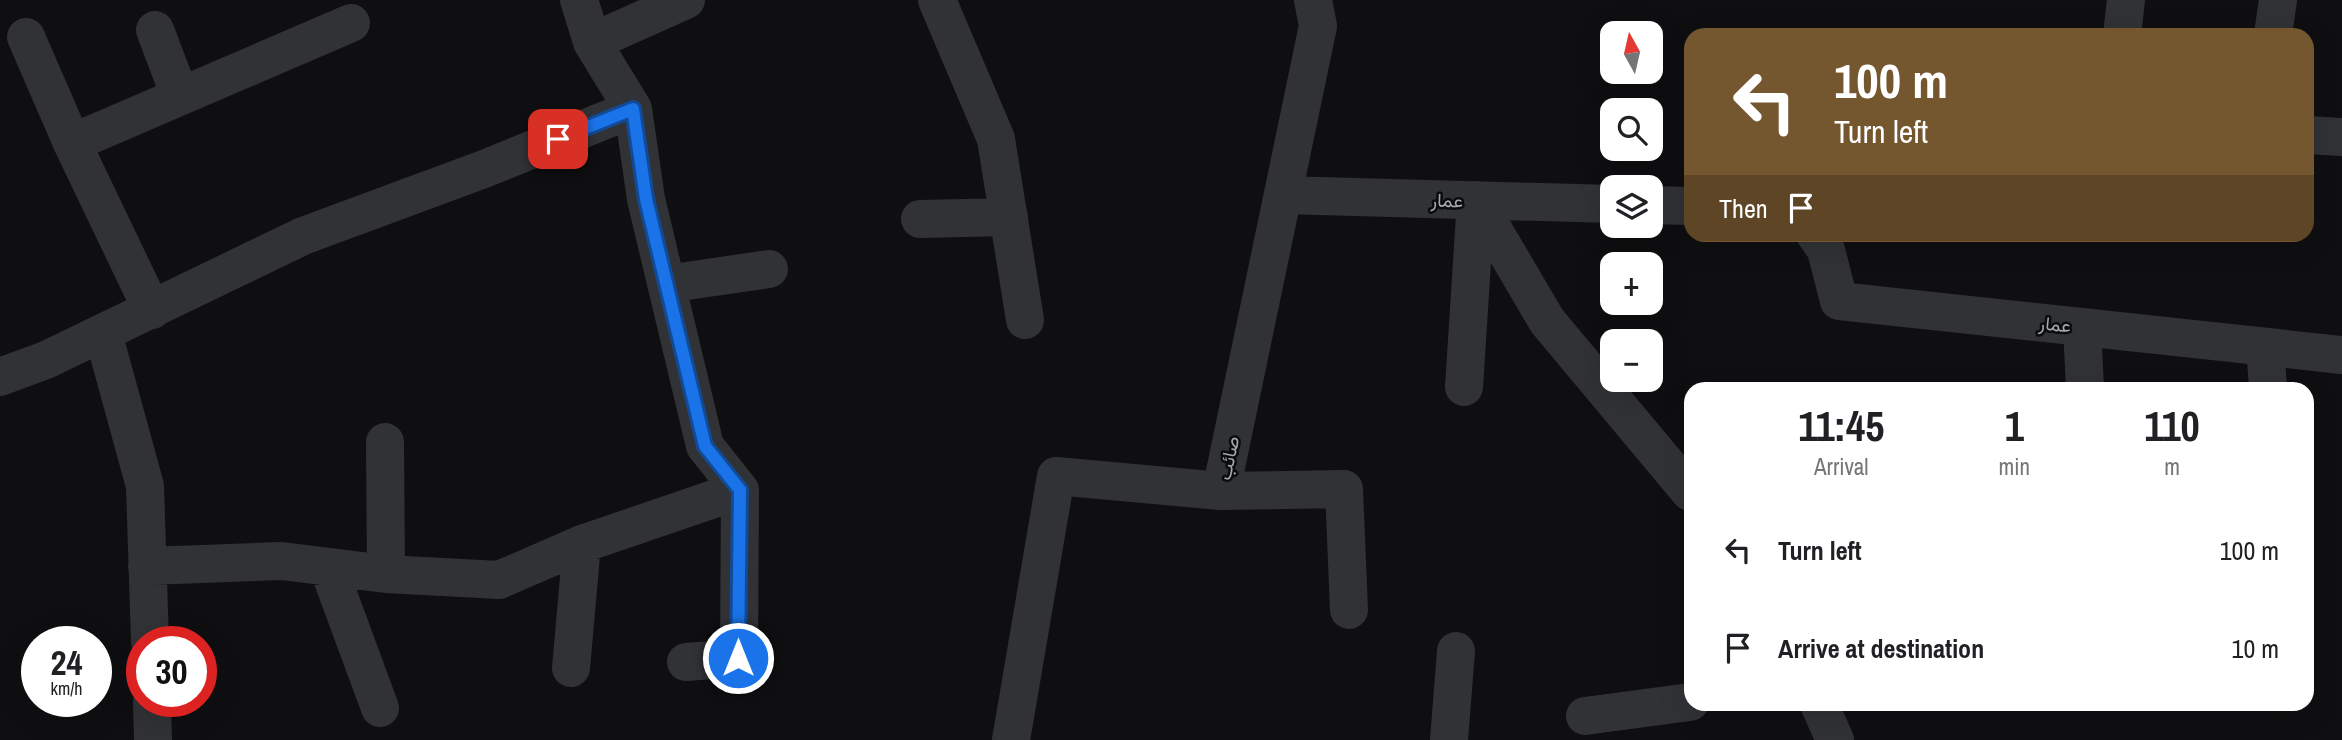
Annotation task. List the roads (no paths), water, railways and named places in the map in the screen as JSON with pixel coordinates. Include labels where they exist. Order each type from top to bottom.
[{"type":"street","points":[[579,0],[592,42],[633,109],[646,199],[705,446],[740,490],[738,658],[686,662]]},
{"type":"street","points":[[592,42],[686,0]]},
{"type":"street","points":[[937,0],[996,139],[1025,320]]},
{"type":"street","name":"صائب","points":[[1012,740],[1056,476],[1221,491],[1318,26],[1313,0]]},
{"type":"street","points":[[2123,28],[2126,0]]},
{"type":"street","points":[[2274,28],[2278,0]]},
{"type":"street","points":[[72,143],[351,23]]},
{"type":"street","points":[[155,30],[180,96]]},
{"type":"street","points":[[26,37],[72,143],[152,310]]},
{"type":"street","points":[[0,377],[46,360],[303,236],[484,169],[633,109]]},
{"type":"street","points":[[2314,135],[2342,137]]},
{"type":"street","name":"عمار","points":[[1283,195],[1600,204]]},
{"type":"street","points":[[1464,387],[1476,201]]},
{"type":"street","points":[[1476,201],[1547,321],[1684,485]]},
{"type":"street","points":[[1663,205],[1684,206]]},
{"type":"street","points":[[920,219],[1009,217]]},
{"type":"street","name":"عمار","points":[[1820,242],[1826,250],[1839,301],[2342,355]]},
{"type":"street","points":[[666,284],[769,269]]},
{"type":"street","points":[[2082,327],[2085,382]]},
{"type":"street","points":[[103,333],[145,486],[149,626]]},
{"type":"street","points":[[2265,347],[2268,382]]},
{"type":"street","points":[[385,442],[386,574]]},
{"type":"street","points":[[1221,491],[1344,489],[1349,610]]},
{"type":"street","points":[[147,566],[282,561],[386,574],[499,579],[582,544],[740,490]]},
{"type":"street","points":[[571,668],[582,544]]},
{"type":"street","points":[[328,567],[380,708]]},
{"type":"street","points":[[1449,740],[1456,651]]},
{"type":"street","points":[[1585,716],[1684,703]]},
{"type":"street","points":[[1822,711],[1835,740]]},
{"type":"street","points":[[152,717],[153,740]]}]
